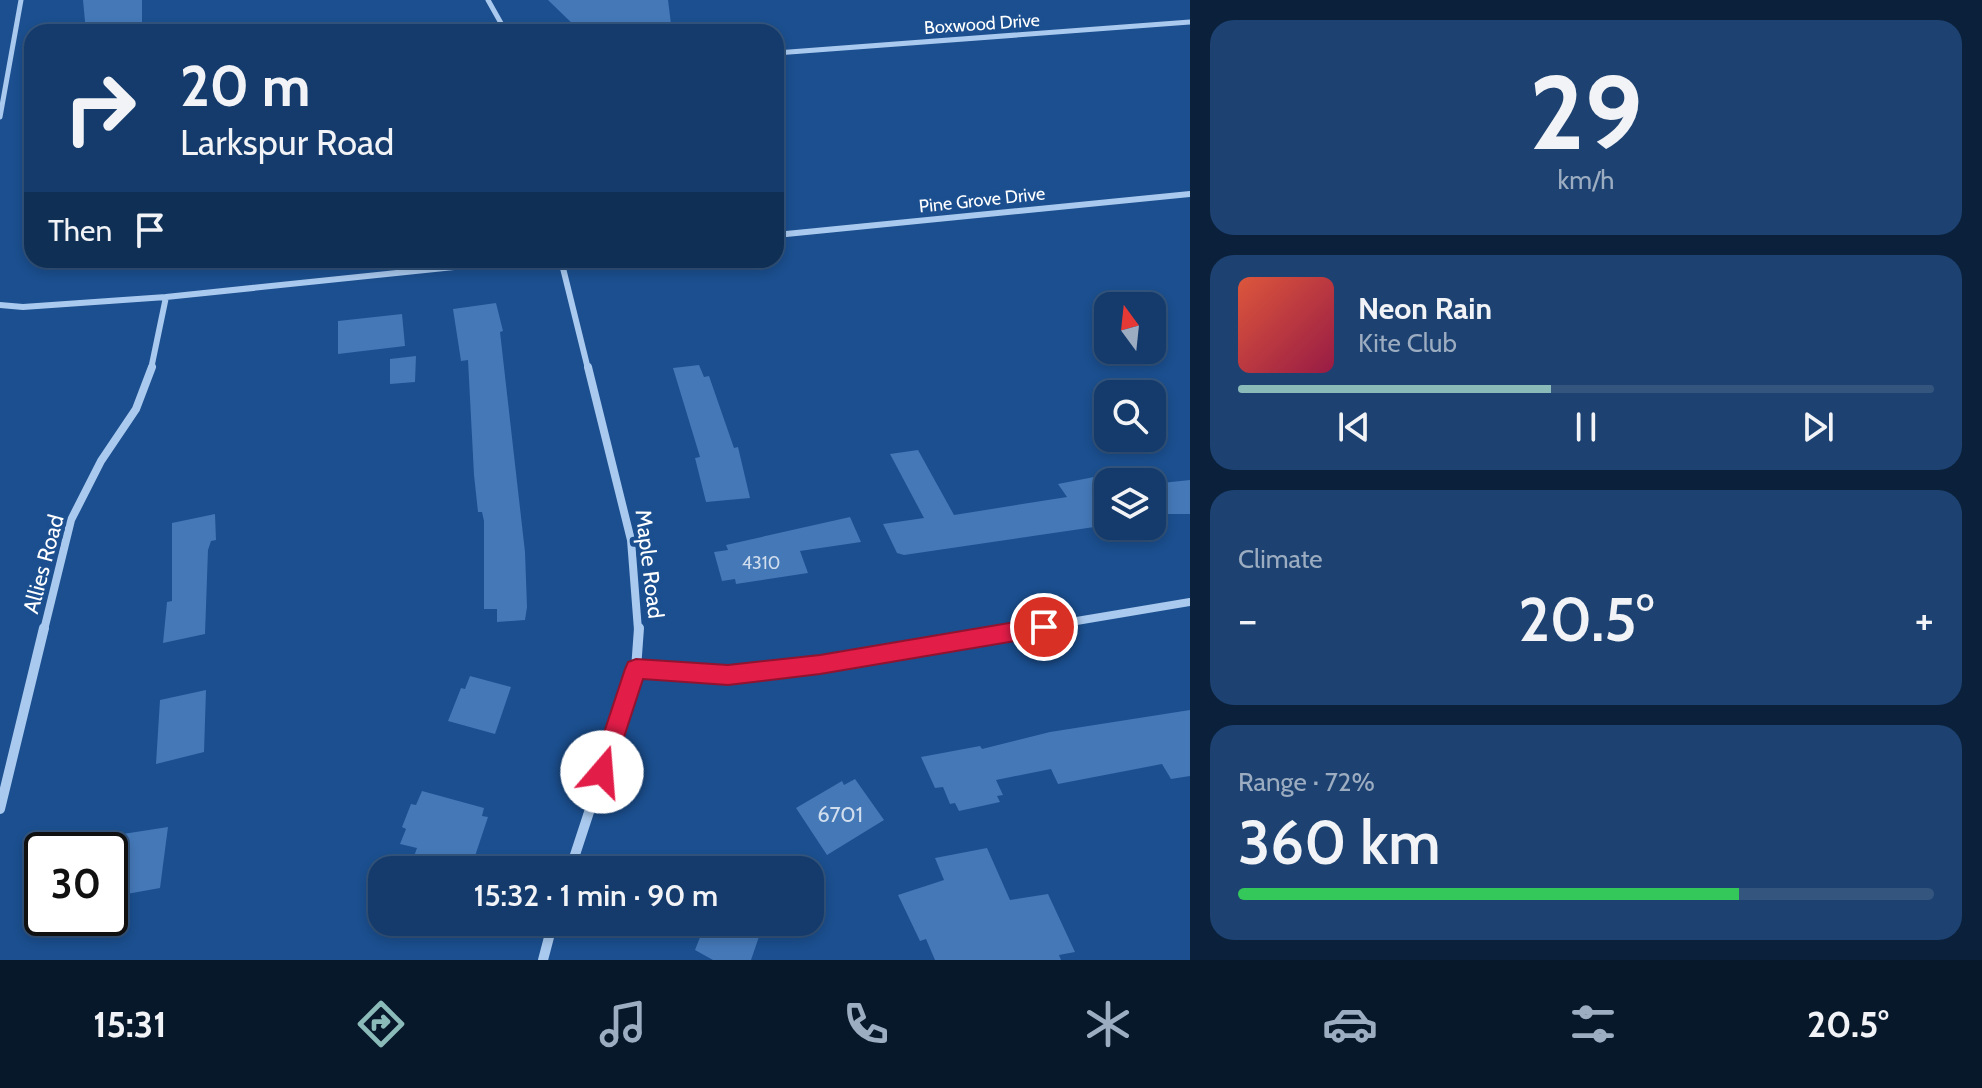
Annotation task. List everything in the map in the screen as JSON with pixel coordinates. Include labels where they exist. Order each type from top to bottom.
[{"type":"street","points":[[0,117],[21,0]]},
{"type":"street","points":[[488,0],[502,24]]},
{"type":"street","name":"Boxwood Drive","points":[[784,52],[1190,22]]},
{"type":"street","name":"Pine Grove Drive","points":[[784,234],[1190,194]]},
{"type":"street","points":[[0,305],[23,307],[166,297],[444,268]]},
{"type":"street","name":"Maple Road","points":[[563,268],[631,540],[639,621],[636,669],[575,856]]},
{"type":"street","name":"Allies Road","points":[[0,809],[71,520],[101,461],[136,409],[154,362],[166,297]]},
{"type":"street","points":[[636,669],[728,675],[820,664],[1190,602]]},
{"type":"street","points":[[543,960],[549,936]]},
{"type":"building","points":[[83,0],[142,0],[142,24],[85,24]]},
{"type":"building","points":[[548,0],[668,0],[671,24],[573,24]]},
{"type":"building","points":[[496,303],[503,331],[500,332],[525,552],[527,607],[525,620],[497,622],[497,609],[484,609],[484,521],[482,512],[478,512],[474,475],[468,360],[461,361],[453,309]]},
{"type":"building","points":[[402,314],[405,346],[338,354],[338,321]]},
{"type":"building","points":[[416,356],[415,382],[390,384],[390,359]]},
{"type":"building","points":[[699,365],[704,377],[709,376],[734,448],[738,447],[750,498],[706,502],[695,458],[700,457],[673,368]]},
{"type":"building","points":[[918,450],[954,515],[1067,497],[1058,484],[1094,477],[1094,527],[904,555],[897,553],[883,524],[924,518],[890,454]]},
{"type":"building","points":[[1190,480],[1190,514],[1166,514],[1166,483]]},
{"type":"building","points":[[215,514],[216,540],[211,541],[208,550],[205,634],[163,643],[167,602],[172,601],[172,523]]},
{"type":"building","points":[[850,517],[861,542],[800,551],[808,573],[736,584],[735,579],[722,581],[714,552],[728,550],[726,545]]},
{"type":"building","points":[[470,676],[511,687],[495,734],[448,721],[461,688],[465,689]]},
{"type":"building","points":[[206,690],[204,752],[156,764],[160,700]]},
{"type":"building","points":[[1190,710],[1190,776],[1171,779],[1162,764],[1058,784],[1051,769],[996,780],[1003,795],[997,796],[1000,802],[959,811],[955,803],[950,804],[943,787],[935,788],[921,757],[980,746],[982,749],[1050,732]]},
{"type":"building","points":[[855,779],[884,820],[827,855],[796,808],[842,781],[844,785]]},
{"type":"building","points":[[422,791],[484,808],[482,816],[488,817],[475,856],[414,856],[417,848],[400,844],[406,829],[402,827],[411,804],[416,805]]},
{"type":"building","points":[[168,827],[160,888],[128,894],[128,833]]},
{"type":"building","points":[[987,848],[1010,900],[1048,894],[1075,952],[1059,955],[1061,960],[935,960],[926,939],[920,941],[898,895],[944,880],[935,858]]},
{"type":"building","points":[[700,936],[759,936],[751,960],[713,960],[695,950]]},
{"type":"route","points":[[602,772],[636,669],[728,675],[820,664],[1044,627]]}]
